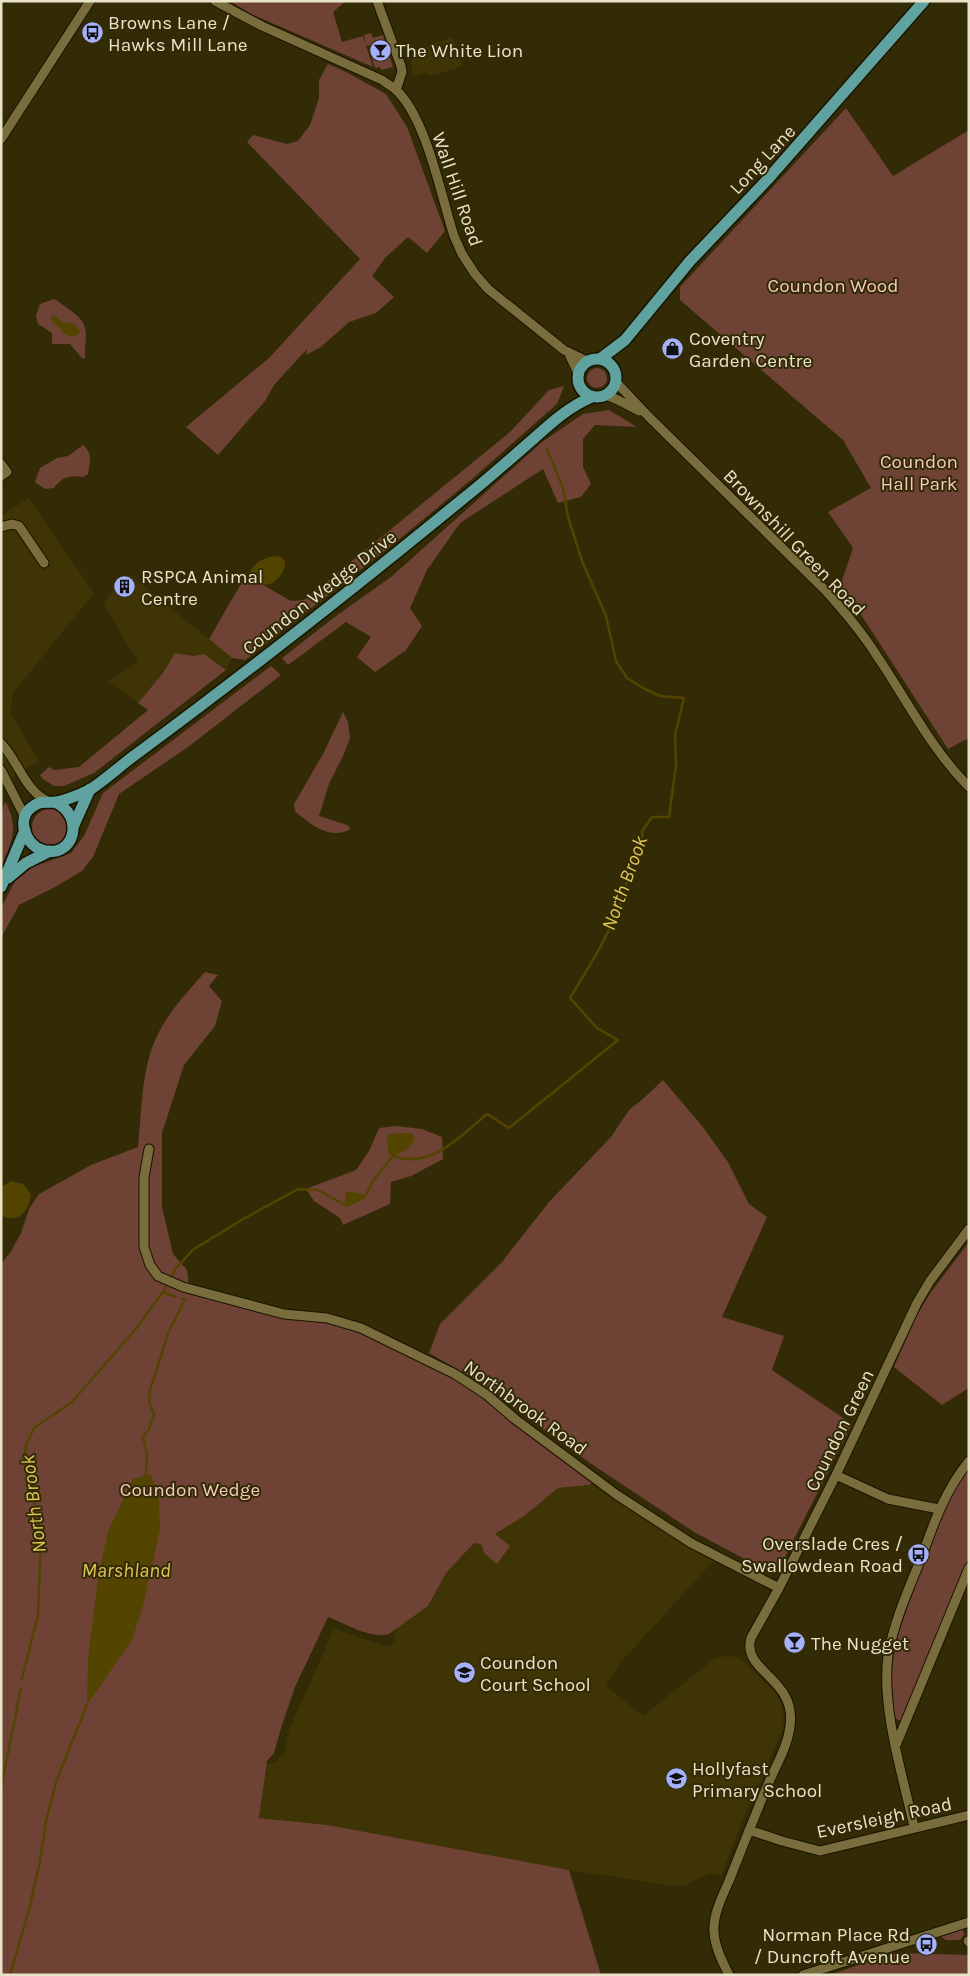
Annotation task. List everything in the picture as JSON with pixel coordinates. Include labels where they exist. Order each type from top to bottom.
[{"type":"main road","name":"Long Lane","points":[[600,359],[624,340],[690,261],[774,173],[924,1]]},
{"type":"main road","name":"Long Lane","points":[[614,369],[624,340]]},
{"type":"main road","points":[[600,359],[614,369],[616,382],[606,396],[592,397],[581,390],[578,378],[582,365],[587,361],[600,359]]},
{"type":"main road","name":"Coundon Wedge Drive","points":[[563,413],[575,393],[578,378]]},
{"type":"main road","name":"Coundon Wedge Drive","points":[[3,884],[25,830],[25,817],[28,810],[33,806],[90,790],[357,585],[471,493],[563,413],[592,397]]},
{"type":"main road","name":"Coundon Wedge Drive","points":[[3,884],[26,862],[68,844],[74,831],[74,825],[90,790]]},
{"type":"main road","points":[[51,801],[67,809],[74,825]]},
{"type":"main road","points":[[25,830],[26,836],[35,847],[50,851]]},
{"type":"street","points":[[1,139],[90,1]]},
{"type":"street","points":[[215,1],[262,26],[382,80],[396,90],[402,72],[401,66],[377,1]]},
{"type":"street","name":"Wall Hill Road","points":[[396,90],[418,122],[454,236],[462,254],[475,274],[488,289],[568,354],[587,361]]},
{"type":"street","name":"Wall Hill Road","points":[[568,354],[578,378]]},
{"type":"street","name":"Brownshill Green Road","points":[[616,382],[850,617],[928,737],[956,774],[969,787]]},
{"type":"street","points":[[606,396],[618,400],[648,416]]},
{"type":"street","points":[[1,464],[7,476]]},
{"type":"street","points":[[1,527],[12,524],[19,526],[44,563]]},
{"type":"street","points":[[1,743],[13,758],[32,790],[51,801]]},
{"type":"street","points":[[1,770],[25,817]]},
{"type":"street","name":"Northbrook Road","points":[[149,1148],[144,1177],[144,1247],[150,1265],[158,1276],[183,1287],[284,1314],[327,1318],[361,1328],[455,1374],[488,1396],[633,1506],[691,1543],[780,1588]]},
{"type":"street","name":"Coundon Green","points":[[749,1830],[785,1746],[791,1716],[790,1707],[781,1688],[754,1661],[749,1651],[750,1638],[780,1588],[836,1475],[917,1303],[930,1281],[969,1229]]},
{"type":"street","points":[[914,1827],[887,1700],[889,1652],[898,1619],[939,1509],[948,1491],[969,1461]]},
{"type":"street","points":[[836,1475],[888,1500],[939,1509]]},
{"type":"street","points":[[896,1745],[969,1568]]},
{"type":"street","name":"Eversleigh Road","points":[[749,1830],[815,1851],[969,1815]]},
{"type":"street","points":[[729,1975],[715,1943],[714,1923],[749,1830]]},
{"type":"street","points":[[803,1975],[969,1922]]},
{"type":"shaded area","points":[[452,37],[463,66],[430,76],[426,73],[420,74],[413,78],[411,62],[415,51]]},
{"type":"shaded area","points":[[29,498],[94,593],[13,693],[11,714],[39,761],[1,784],[1,516]]},
{"type":"shaded area","points":[[129,574],[232,658],[226,670],[204,654],[194,656],[175,653],[163,673],[138,703],[108,681],[138,662],[103,603]]},
{"type":"shaded area","name":"Coundon Court School","points":[[593,1482],[717,1557],[620,1663],[606,1686],[643,1716],[714,1659],[726,1656],[738,1657],[774,1691],[781,1703],[784,1719],[782,1732],[742,1822],[721,1876],[710,1873],[685,1885],[667,1885],[569,1870],[328,1825],[259,1818],[266,1765],[276,1762],[285,1751],[289,1730],[334,1629],[386,1646],[391,1645],[394,1641],[397,1627],[428,1606],[446,1573],[474,1543],[482,1545],[558,1488],[589,1485]]},
{"type":"green space","points":[[230,1],[346,1],[333,12],[342,42],[363,36],[366,45],[364,35],[371,33],[373,38],[383,35],[393,67],[381,70],[380,67],[375,68],[370,54],[373,53],[370,45],[366,46],[373,67],[251,14]]},
{"type":"green space","points":[[328,64],[386,94],[407,127],[445,231],[427,253],[408,237],[385,258],[372,276],[394,297],[376,313],[349,322],[321,347],[306,355],[307,349],[274,385],[265,401],[218,455],[186,427],[269,358],[360,259],[247,142],[253,135],[287,144],[298,141],[310,125],[319,98],[319,80]]},
{"type":"green space","points":[[846,108],[893,176],[969,130],[969,738],[948,749],[860,613],[838,592],[853,548],[828,512],[871,488],[843,440],[680,300],[680,287]]},
{"type":"green space","points":[[54,299],[77,316],[85,326],[85,359],[70,344],[52,344],[52,333],[38,324],[36,316],[40,304]]},
{"type":"green space","points":[[597,368],[604,371],[607,378],[604,385],[597,388],[590,385],[587,378],[590,371]]},
{"type":"green space","points":[[564,386],[557,404],[472,479],[396,542],[245,660],[232,658],[209,639],[246,575],[291,601],[304,600],[510,432],[549,390]]},
{"type":"green space","points":[[609,410],[637,427],[595,425],[583,439],[583,467],[591,484],[581,497],[558,503],[543,469],[460,523],[427,570],[410,608],[422,626],[406,650],[375,672],[357,657],[371,637],[346,622],[288,665],[282,658],[336,616],[391,577],[542,442],[583,414]]},
{"type":"green space","points":[[83,445],[90,455],[88,474],[83,477],[74,476],[67,478],[60,481],[54,488],[45,489],[35,482],[40,468],[57,458],[68,456]]},
{"type":"green space","points":[[175,653],[194,656],[204,654],[226,670],[94,773],[64,786],[54,786],[43,779],[40,775],[49,767],[54,770],[79,767],[148,710],[138,703],[163,673]]},
{"type":"green space","points":[[271,666],[281,675],[188,747],[119,794],[93,857],[82,871],[19,905],[1,938],[1,908],[15,881],[33,867],[71,853],[84,836],[103,793]]},
{"type":"green space","points":[[343,712],[348,722],[350,738],[329,784],[319,816],[347,825],[351,829],[336,833],[314,826],[295,811],[294,804],[323,754]]},
{"type":"green space","points":[[6,803],[13,828],[11,842],[1,866],[1,819],[4,804]]},
{"type":"green space","points":[[50,809],[62,815],[68,827],[62,839],[50,845],[38,839],[32,827],[38,815]]},
{"type":"green space","name":"Coundon Wedge","points":[[205,972],[218,975],[209,986],[222,1001],[215,1026],[184,1065],[162,1133],[162,1207],[173,1254],[187,1270],[190,1294],[284,1319],[327,1322],[360,1332],[453,1378],[485,1399],[511,1422],[593,1482],[589,1485],[558,1488],[524,1516],[495,1534],[510,1546],[497,1564],[484,1553],[482,1545],[474,1543],[446,1573],[428,1606],[389,1634],[366,1633],[328,1617],[295,1687],[274,1753],[267,1761],[259,1818],[328,1825],[569,1870],[601,1975],[1,1975],[1,1264],[10,1253],[21,1233],[29,1209],[39,1194],[91,1165],[138,1147],[143,1087],[154,1043],[170,1014]]},
{"type":"green space","points":[[663,1080],[702,1126],[728,1162],[749,1204],[767,1217],[722,1317],[784,1336],[772,1370],[852,1424],[780,1567],[769,1572],[694,1532],[590,1463],[527,1417],[497,1392],[429,1353],[440,1324],[502,1262],[549,1202],[611,1137],[629,1110]]},
{"type":"green space","points":[[396,1126],[422,1129],[442,1137],[443,1159],[411,1176],[391,1182],[390,1204],[343,1225],[340,1218],[314,1201],[306,1189],[356,1170],[369,1151],[379,1128]]},
{"type":"green space","points":[[969,1242],[969,1388],[942,1405],[894,1367],[917,1315],[931,1292]]},
{"type":"green space","points":[[969,1469],[969,1557],[903,1720],[898,1720],[895,1718],[891,1681],[895,1642],[941,1515]]},
{"type":"green space","points":[[963,1929],[964,1935],[960,1940],[946,1940],[941,1937]]},
{"type":"green space","points":[[895,1953],[969,1955],[969,1975],[829,1975]]},
{"type":"water","points":[[54,315],[63,323],[75,325],[80,331],[78,335],[71,337],[65,334],[51,320],[51,316]]},
{"type":"water","points":[[274,556],[281,557],[285,561],[285,565],[284,570],[271,584],[262,584],[247,576],[258,562]]},
{"type":"water","points":[[412,1133],[415,1139],[411,1145],[392,1157],[388,1152],[387,1137],[390,1134]]},
{"type":"water","points":[[11,1181],[23,1184],[31,1194],[26,1210],[22,1214],[18,1217],[7,1218],[1,1215],[1,1187]]},
{"type":"water","points":[[348,1191],[366,1195],[364,1199],[347,1207],[345,1205],[345,1195]]},
{"type":"water","name":"Marshland","points":[[151,1474],[159,1498],[160,1529],[143,1606],[132,1640],[87,1705],[88,1659],[98,1578],[108,1531],[133,1479]]},
{"type":"waterway","name":"North Brook","points":[[366,1195],[373,1181],[393,1156],[407,1159],[432,1155],[456,1141],[487,1114],[509,1128],[618,1040],[597,1028],[570,998],[600,948],[618,909],[632,864],[642,842],[642,831],[652,817],[669,817],[676,765],[675,735],[684,698],[660,696],[643,688],[627,678],[616,661],[606,616],[582,561],[568,517],[563,488],[547,449]]},
{"type":"waterway","name":"North Brook","points":[[22,1679],[38,1615],[41,1536],[25,1448],[34,1428],[72,1402],[135,1330],[163,1292],[176,1268],[194,1249],[298,1189],[318,1190],[345,1205]]},
{"type":"waterway","name":"North Brook","points":[[163,1292],[175,1297]]},
{"type":"waterway","name":"North Brook","points":[[146,1476],[147,1453],[143,1437],[149,1429],[154,1415],[149,1401],[150,1390],[169,1331],[185,1300],[182,1299]]},
{"type":"waterway","name":"North Brook","points":[[1,1788],[21,1688]]},
{"type":"waterway","name":"North Brook","points":[[10,1975],[29,1910],[40,1861],[46,1821],[57,1779],[87,1705]]},
{"type":"place","name":"Browns Lane / Hawks Mill Lane","points":[[92,33]]},
{"type":"place","name":"The White Lion","points":[[380,50]]},
{"type":"place","name":"Coventry Garden Centre","points":[[673,349]]},
{"type":"place","name":"RSPCA Animal Centre","points":[[125,587]]},
{"type":"place","name":"Overslade Cres / Swallowdean Road","points":[[919,1554]]},
{"type":"place","name":"The Nugget","points":[[795,1643]]},
{"type":"place","name":"Coundon Court School","points":[[464,1673]]},
{"type":"place","name":"Hollyfast Primary School","points":[[676,1779]]},
{"type":"place","name":"Norman Place Rd / Duncroft Avenue","points":[[926,1945]]},
{"type":"park label","name":"Coundon Wood","points":[[833,285]]},
{"type":"park label","name":"Coundon Hall Park","points":[[919,472]]}]
